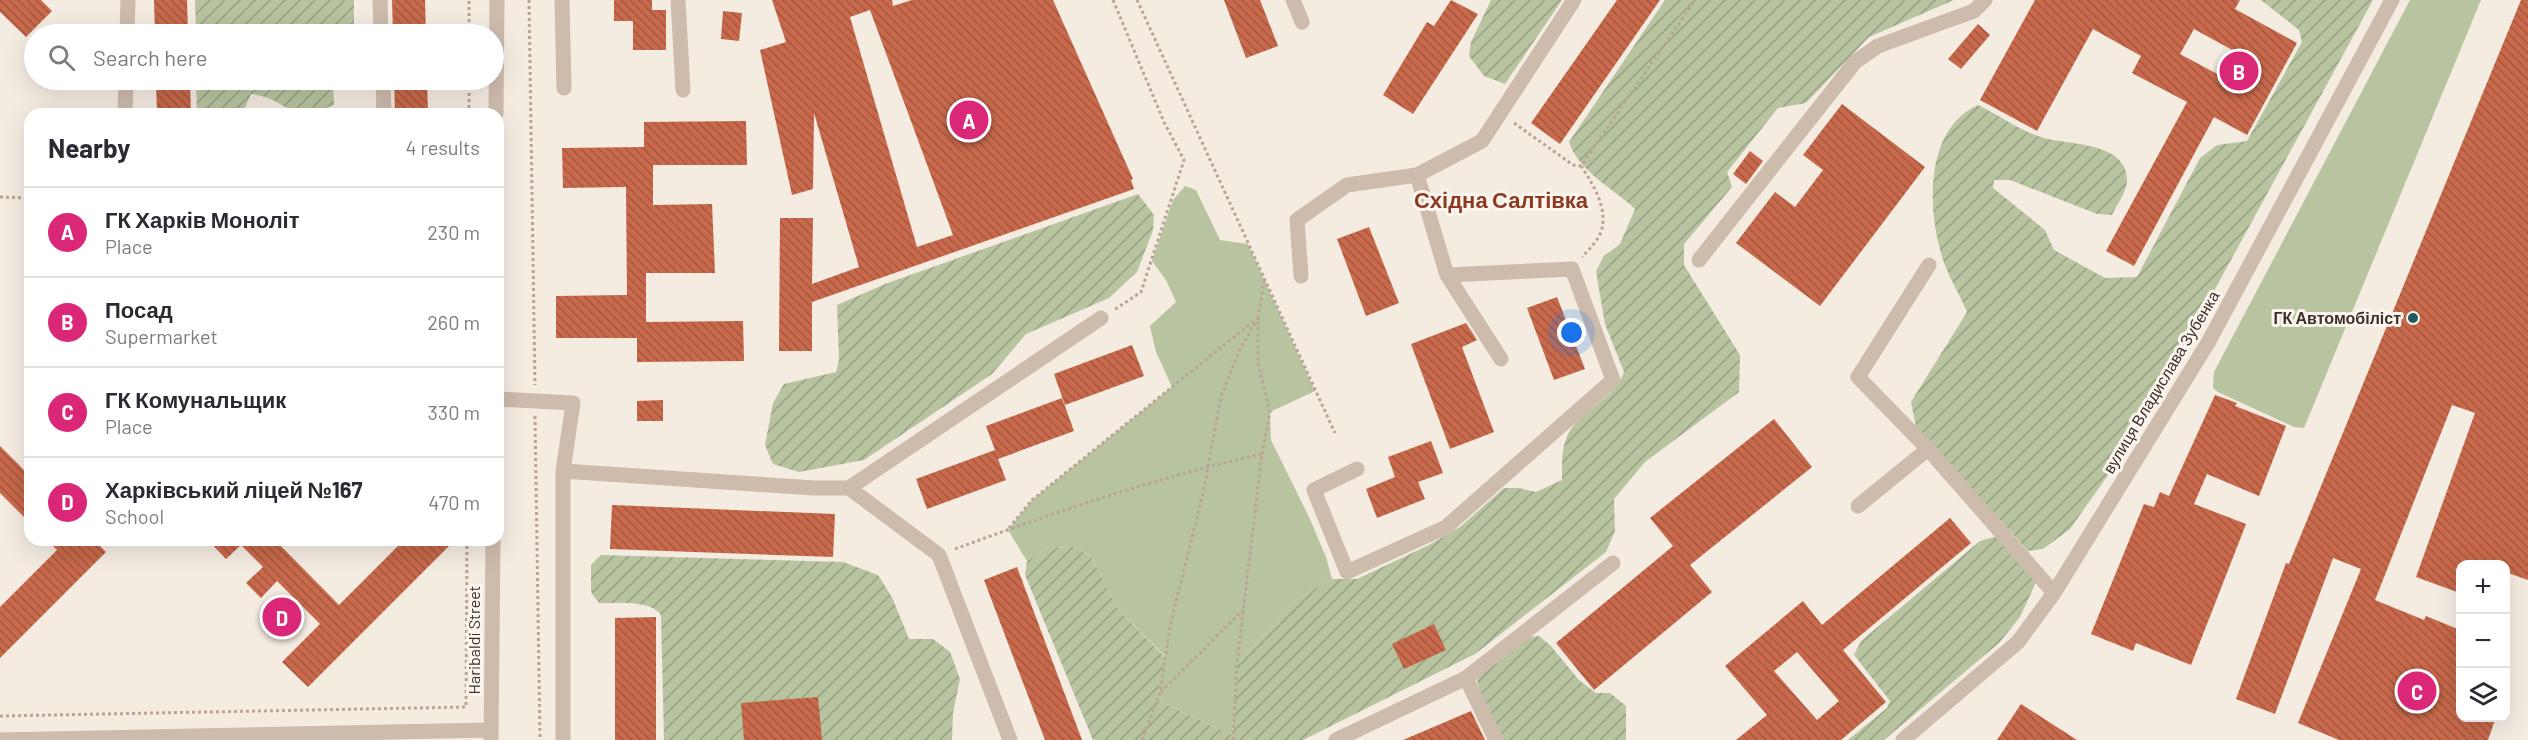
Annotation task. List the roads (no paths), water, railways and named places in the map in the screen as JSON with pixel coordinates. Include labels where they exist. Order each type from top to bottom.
[{"type":"street","points":[[127,24],[128,0]]},
{"type":"street","points":[[380,0],[381,24]]},
{"type":"street","points":[[497,0],[497,24]]},
{"type":"street","points":[[562,0],[564,88]]},
{"type":"street","points":[[678,0],[683,90]]},
{"type":"street","points":[[1293,0],[1302,21]]},
{"type":"street","points":[[1301,276],[1297,220],[1347,185],[1417,175],[1482,141],[1574,0]]},
{"type":"street","points":[[1699,260],[1855,62],[1878,46],[1974,11],[1985,0]]},
{"type":"street","name":"вулиця Владислава Зубенка","points":[[1903,740],[2018,642],[2054,593],[2209,341],[2392,0]]},
{"type":"street","points":[[125,108],[126,90]]},
{"type":"street","points":[[383,90],[384,108]]},
{"type":"street","points":[[496,90],[496,108]]},
{"type":"street","points":[[1417,175],[1447,275],[1501,359]]},
{"type":"street","points":[[1929,265],[1858,377],[1928,449],[2054,593]]},
{"type":"street","points":[[1357,469],[1314,490],[1347,572],[1446,527],[1613,380],[1572,269],[1447,275]]},
{"type":"street","points":[[563,471],[814,488],[849,488],[1101,318]]},
{"type":"street","points":[[504,399],[573,404],[563,471],[563,740]]},
{"type":"street","points":[[1858,506],[1928,449]]},
{"type":"street","points":[[849,488],[939,555],[1010,740]]},
{"type":"street","name":"Haribaldi Street","points":[[491,735],[493,546]]},
{"type":"street","points":[[1336,740],[1466,678],[1613,563]]},
{"type":"street","points":[[1466,678],[1496,740]]},
{"type":"street","points":[[0,740],[491,735]]},
{"type":"place","name":"Посад","points":[[2239,71]]},
{"type":"place","name":"ГК Харків Моноліт","points":[[969,120]]},
{"type":"place","name":"ГК Автомобіліст","points":[[2413,318]]},
{"type":"place","name":"Харківський ліцей №167","points":[[282,617]]},
{"type":"place","name":"ГК Комунальщик","points":[[2417,691]]},
{"type":"district","name":"Східна Салтівка","points":[[1501,200]]}]
